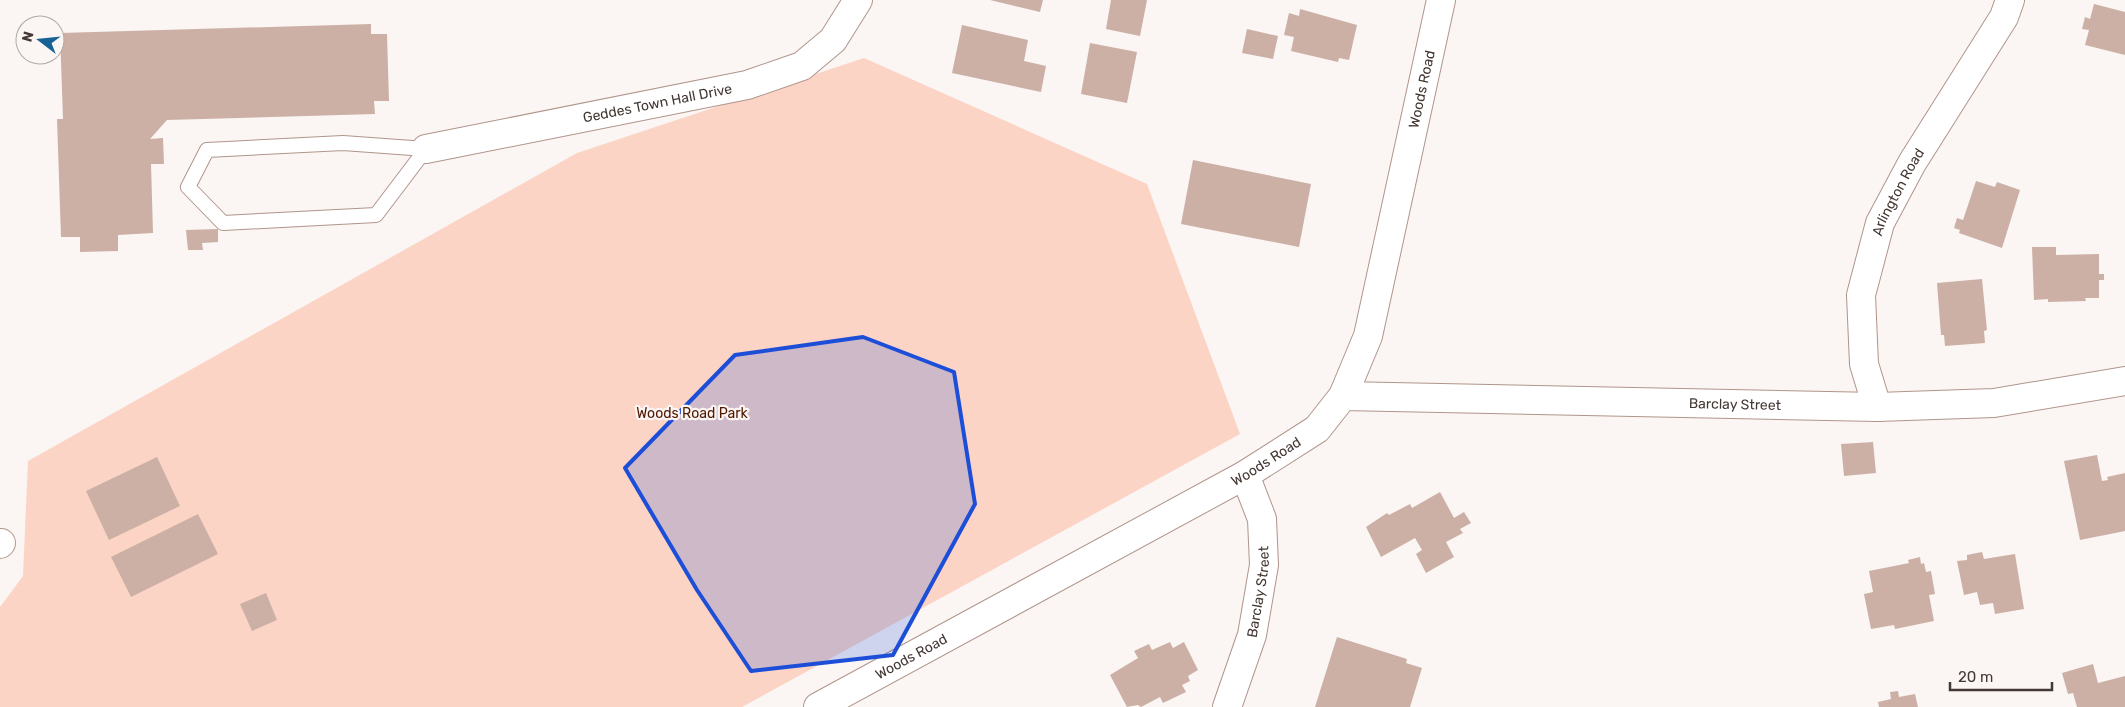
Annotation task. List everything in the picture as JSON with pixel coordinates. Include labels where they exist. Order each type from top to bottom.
[{"type":"street","name":"Geddes Town Hall Drive","points":[[426,149],[747,85],[802,66],[833,40],[858,0]]},
{"type":"street","name":"Woods Road","points":[[818,707],[1245,475],[1317,429],[1343,396],[1368,336],[1442,0]]},
{"type":"street","name":"Arlington Road","points":[[1877,407],[1864,364],[1861,295],[1880,223],[1912,163],[2004,17],[2010,0]]},
{"type":"street","name":"Barclay Street","points":[[1343,396],[1877,407],[1994,403],[2125,380]]},
{"type":"street","name":"Barclay Street","points":[[1226,707],[1252,635],[1264,565],[1262,519],[1245,475]]},
{"type":"lane","points":[[343,143],[426,149],[376,215],[223,223],[188,187],[207,150],[343,143]]},
{"type":"highlighted area","points":[[863,337],[954,372],[975,504],[893,655],[751,671],[697,590],[625,468],[735,355]]},
{"type":"green space","name":"Woods Road Park","points":[[864,58],[1147,184],[1240,434],[742,707],[0,707],[0,607],[23,576],[28,461],[577,153]]},
{"type":"building","points":[[990,0],[1043,0],[1040,12]]},
{"type":"building","points":[[1111,0],[1147,0],[1140,36],[1106,29]]},
{"type":"building","points":[[2094,4],[2125,12],[2125,55],[2085,45],[2089,30],[2082,29],[2085,17],[2090,19]]},
{"type":"building","points":[[1300,9],[1357,25],[1349,60],[1339,58],[1338,62],[1291,51],[1294,37],[1284,35],[1289,13],[1299,16]]},
{"type":"building","points":[[371,24],[371,34],[387,34],[389,101],[374,101],[375,114],[167,120],[150,139],[163,138],[164,164],[151,164],[153,233],[118,235],[118,251],[80,252],[80,237],[61,237],[57,119],[63,119],[61,65],[65,65],[65,33]]},
{"type":"building","points":[[962,25],[1028,40],[1024,61],[1046,66],[1041,92],[952,73]]},
{"type":"building","points":[[1247,29],[1278,36],[1273,59],[1242,53]]},
{"type":"building","points":[[1090,43],[1137,52],[1127,103],[1081,94]]},
{"type":"building","points":[[1193,160],[1311,184],[1299,247],[1181,224]]},
{"type":"building","points":[[1976,181],[1995,187],[1997,182],[2020,190],[2002,248],[1959,233],[1960,230],[1954,228],[1957,218],[1963,220]]},
{"type":"building","points":[[218,229],[218,242],[202,243],[203,250],[188,250],[186,230]]},
{"type":"building","points":[[2032,247],[2056,247],[2056,255],[2099,254],[2099,274],[2104,274],[2104,280],[2099,280],[2099,298],[2085,298],[2086,301],[2048,302],[2048,299],[2034,300]]},
{"type":"building","points":[[1982,279],[1987,330],[1984,331],[1985,343],[1945,346],[1944,335],[1941,335],[1937,283]]},
{"type":"building","points":[[1873,442],[1876,473],[1844,476],[1841,444]]},
{"type":"building","points":[[2097,455],[2102,481],[2108,480],[2107,477],[2125,473],[2125,531],[2080,540],[2064,461]]},
{"type":"building","points":[[157,457],[180,506],[109,540],[86,491]]},
{"type":"building","points":[[1440,492],[1454,518],[1464,512],[1471,523],[1460,529],[1463,533],[1446,542],[1454,557],[1426,573],[1416,554],[1422,550],[1415,538],[1381,557],[1366,527],[1387,513],[1389,515],[1410,504],[1412,508]]},
{"type":"building","points":[[198,514],[218,554],[131,597],[111,557]]},
{"type":"building","points":[[1982,552],[1984,559],[2015,554],[2024,609],[1995,614],[1993,603],[1980,605],[1977,592],[1964,595],[1957,561],[1967,560],[1967,555]]},
{"type":"building","points":[[1920,557],[1921,564],[1924,563],[1926,572],[1931,571],[1935,594],[1929,595],[1934,621],[1895,629],[1894,625],[1871,629],[1864,594],[1873,592],[1869,571],[1909,563],[1908,560]]},
{"type":"building","points":[[266,593],[277,620],[252,631],[240,604]]},
{"type":"building","points":[[1337,637],[1407,659],[1406,663],[1422,668],[1410,707],[1315,707]]},
{"type":"building","points":[[1170,642],[1173,648],[1184,642],[1198,670],[1188,676],[1190,681],[1182,685],[1186,692],[1163,703],[1160,697],[1141,707],[1138,705],[1127,707],[1110,675],[1138,658],[1134,651],[1149,644],[1152,650]]},
{"type":"building","points":[[2093,664],[2098,683],[2125,676],[2125,707],[2077,707],[2073,693],[2068,694],[2062,673]]},
{"type":"building","points":[[1898,691],[1899,697],[1915,694],[1918,707],[1879,707],[1878,702],[1891,699],[1890,692]]}]
